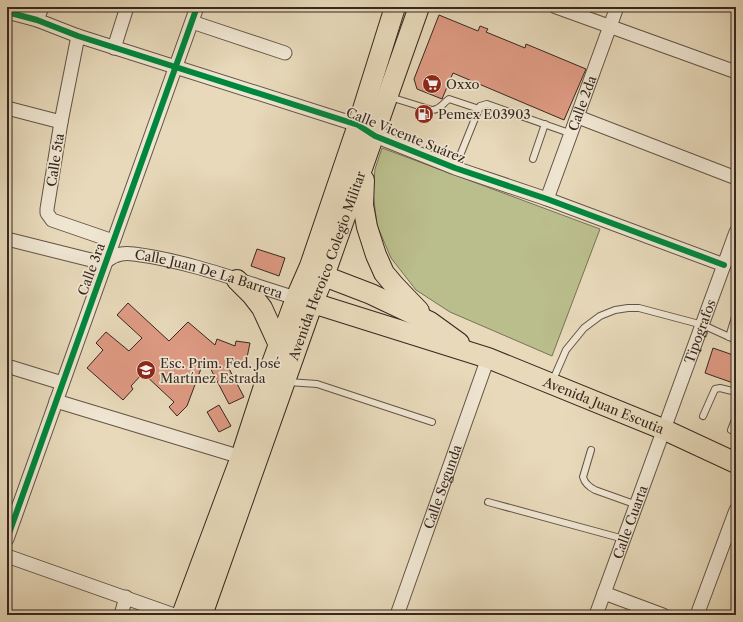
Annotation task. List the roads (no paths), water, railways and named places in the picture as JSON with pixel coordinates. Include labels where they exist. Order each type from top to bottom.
[{"type":"main road","name":"Avenida Heroico Colegio Militar","points":[[317,271],[358,125],[395,7]]},
{"type":"main road","name":"Avenida Heroico Colegio Militar","points":[[202,615],[276,380],[305,300],[363,167],[419,7]]},
{"type":"main road","points":[[363,167],[363,205],[367,227],[376,255],[384,272],[395,286],[430,322]]},
{"type":"main road","name":"Avenida Juan Escutia","points":[[317,271],[371,294],[430,322],[479,355]]},
{"type":"main road","points":[[237,280],[262,308],[279,345]]},
{"type":"main road","name":"Avenida Heroico Colegio Militar","points":[[182,615],[241,458],[276,380],[279,345],[305,300]]},
{"type":"main road","name":"Avenida Juan Escutia","points":[[305,300],[479,355],[665,430],[736,463]]},
{"type":"street","points":[[36,20],[42,7]]},
{"type":"street","points":[[114,48],[127,7]]},
{"type":"street","name":"Calle 3ra","points":[[7,539],[113,241],[177,67],[197,7]]},
{"type":"street","points":[[556,7],[736,72]]},
{"type":"street","name":"Calle 2da","points":[[547,199],[572,134],[617,7]]},
{"type":"street","name":"Calle Vicente Suárez","points":[[7,12],[36,20],[114,48],[358,125],[374,136],[455,168],[547,199],[724,265]]},
{"type":"street","points":[[192,22],[285,53]]},
{"type":"street","name":"Calle 5ta","points":[[78,36],[61,122],[47,209],[52,220],[113,241]]},
{"type":"street","points":[[7,108],[61,122]]},
{"type":"street","points":[[578,117],[736,178]]},
{"type":"street","name":"Tipografos","points":[[665,430],[736,232]]},
{"type":"street","points":[[7,239],[99,262],[106,262]]},
{"type":"street","name":"Calle Juan De La Barrera","points":[[106,262],[115,256],[132,254],[180,263],[305,300]]},
{"type":"street","name":"Calle Segunda","points":[[397,615],[479,355]]},
{"type":"street","points":[[7,366],[62,383]]},
{"type":"street","points":[[56,401],[241,458]]},
{"type":"street","name":"Calle Cuarta","points":[[596,615],[665,430]]},
{"type":"street","points":[[697,615],[736,510]]},
{"type":"street","points":[[7,556],[174,615]]},
{"type":"street","points":[[604,593],[663,615]]},
{"type":"street","points":[[121,615],[126,598]]},
{"type":"lane","points":[[388,96],[432,110],[436,110],[449,99],[479,109]]},
{"type":"lane","points":[[455,168],[480,106],[487,104],[572,134]]},
{"type":"lane","points":[[533,159],[545,124]]},
{"type":"lane","points":[[551,383],[566,350],[584,328],[600,316],[615,310],[639,308],[703,325],[736,340]]},
{"type":"lane","points":[[728,337],[736,314]]},
{"type":"lane","points":[[276,380],[317,384],[432,422]]},
{"type":"lane","points":[[703,416],[715,389],[720,388],[736,392]]},
{"type":"lane","points":[[731,430],[736,418]]},
{"type":"lane","points":[[591,450],[583,477],[584,481],[595,490],[637,505]]},
{"type":"lane","points":[[488,502],[624,539]]},
{"type":"place","name":"Oxxo","points":[[432,84]]},
{"type":"place","name":"Pemex E03903","points":[[424,114]]},
{"type":"place","name":"Esc. Prim. Fed. José Martínez Estrada","points":[[146,370]]}]
